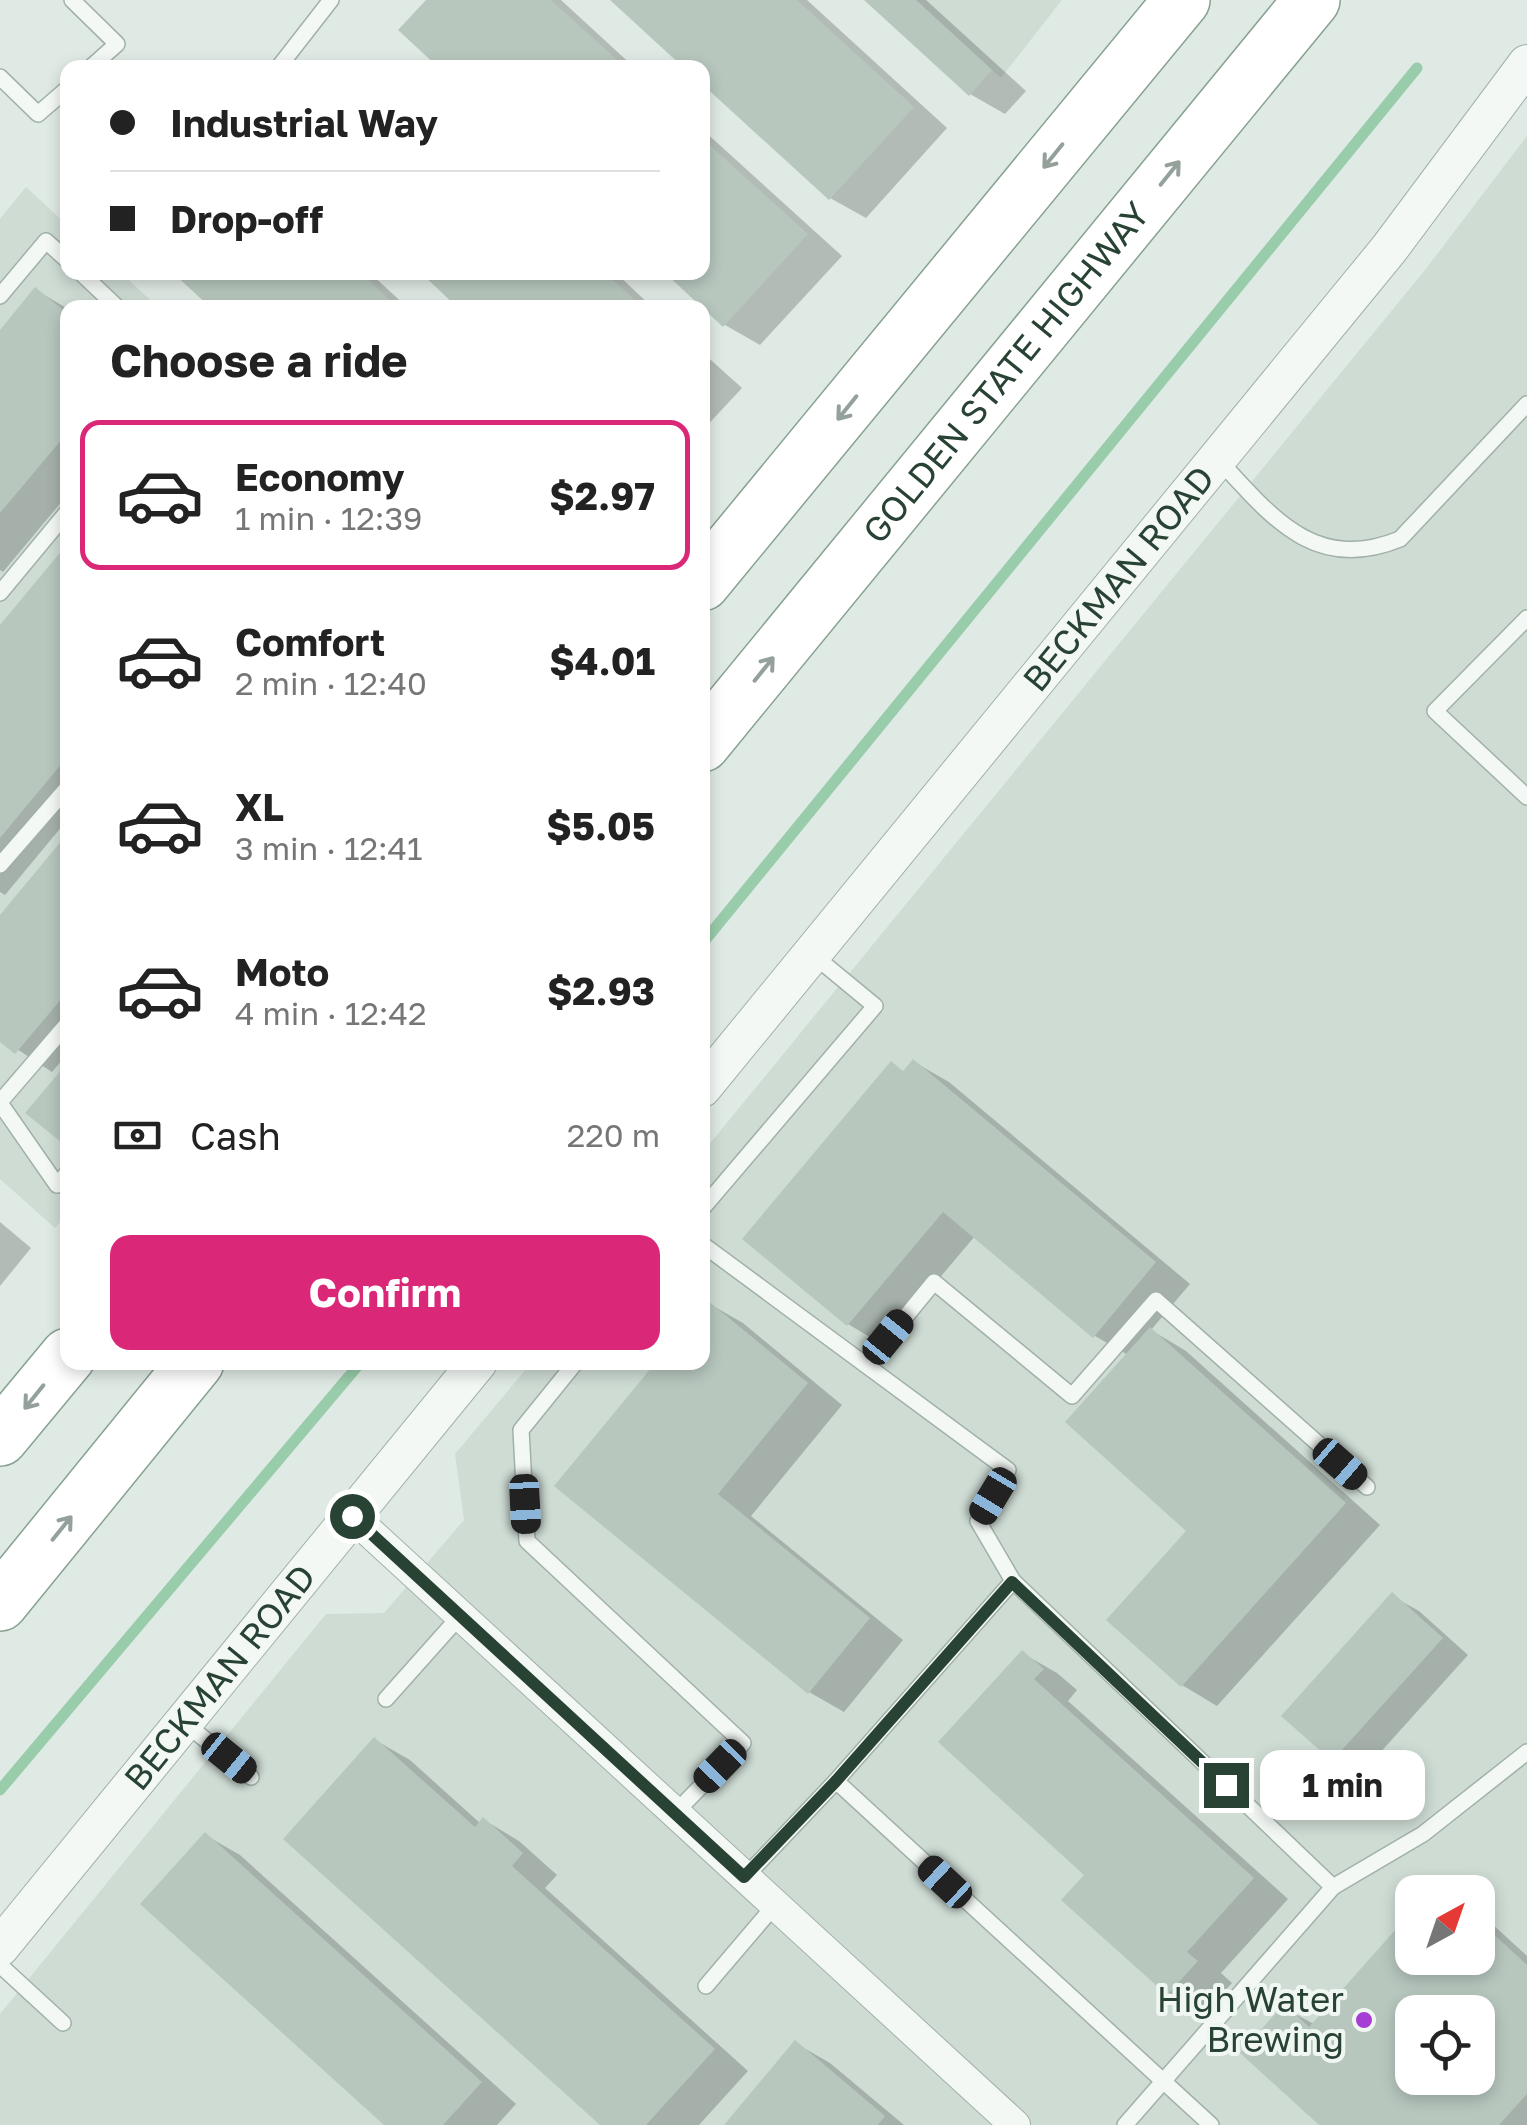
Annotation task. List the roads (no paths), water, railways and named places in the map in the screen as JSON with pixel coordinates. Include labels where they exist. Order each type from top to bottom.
[{"type":"highway","points":[[710,573],[1182,0]]},
{"type":"highway","name":"GOLDEN STATE HIGHWAY","points":[[710,734],[1312,0]]},
{"type":"highway","points":[[0,1438],[60,1366]]},
{"type":"highway","points":[[0,1604],[190,1370]]},
{"type":"street","name":"BECKMAN ROAD","points":[[710,1078],[1389,249],[1527,64]]},
{"type":"street","name":"BECKMAN ROAD","points":[[0,1947],[471,1370]]},
{"type":"street","points":[[352,1516],[1015,2125]]},
{"type":"lane","points":[[72,0],[116,44],[99,60]]},
{"type":"lane","points":[[284,60],[331,0]]},
{"type":"lane","points":[[0,77],[38,114],[60,95]]},
{"type":"lane","points":[[0,296],[46,241],[60,254]]},
{"type":"lane","points":[[88,280],[110,300]]},
{"type":"lane","points":[[1218,458],[1295,535],[1348,552],[1374,549],[1400,539],[1527,404]]},
{"type":"lane","points":[[0,594],[60,520]]},
{"type":"lane","points":[[1527,618],[1434,711],[1527,797]]},
{"type":"lane","points":[[0,866],[60,796]]},
{"type":"lane","points":[[710,1200],[875,1006],[812,954]]},
{"type":"lane","points":[[60,1032],[0,1103],[57,1185],[60,1181]]},
{"type":"lane","points":[[710,1250],[1008,1470],[978,1520],[1012,1582],[1333,1887]]},
{"type":"lane","points":[[866,1365],[934,1282],[1072,1396],[1156,1300],[1367,1487]]},
{"type":"lane","points":[[570,1370],[521,1430],[527,1541],[742,1743],[675,1813]]},
{"type":"lane","points":[[744,1877],[836,1781],[1012,1582]]},
{"type":"lane","points":[[386,1698],[460,1616]]},
{"type":"lane","points":[[184,1722],[252,1777]]},
{"type":"lane","points":[[1126,2125],[1333,1887],[1423,1834],[1527,1752]]},
{"type":"lane","points":[[836,1781],[1211,2125]]},
{"type":"lane","points":[[706,1986],[775,1905]]},
{"type":"lane","points":[[0,1965],[63,2023]]},
{"type":"waterway","points":[[710,934],[1417,68]]},
{"type":"waterway","points":[[0,1790],[354,1370]]},
{"type":"place","name":"High Water Brewing","points":[[1364,2020]]}]
